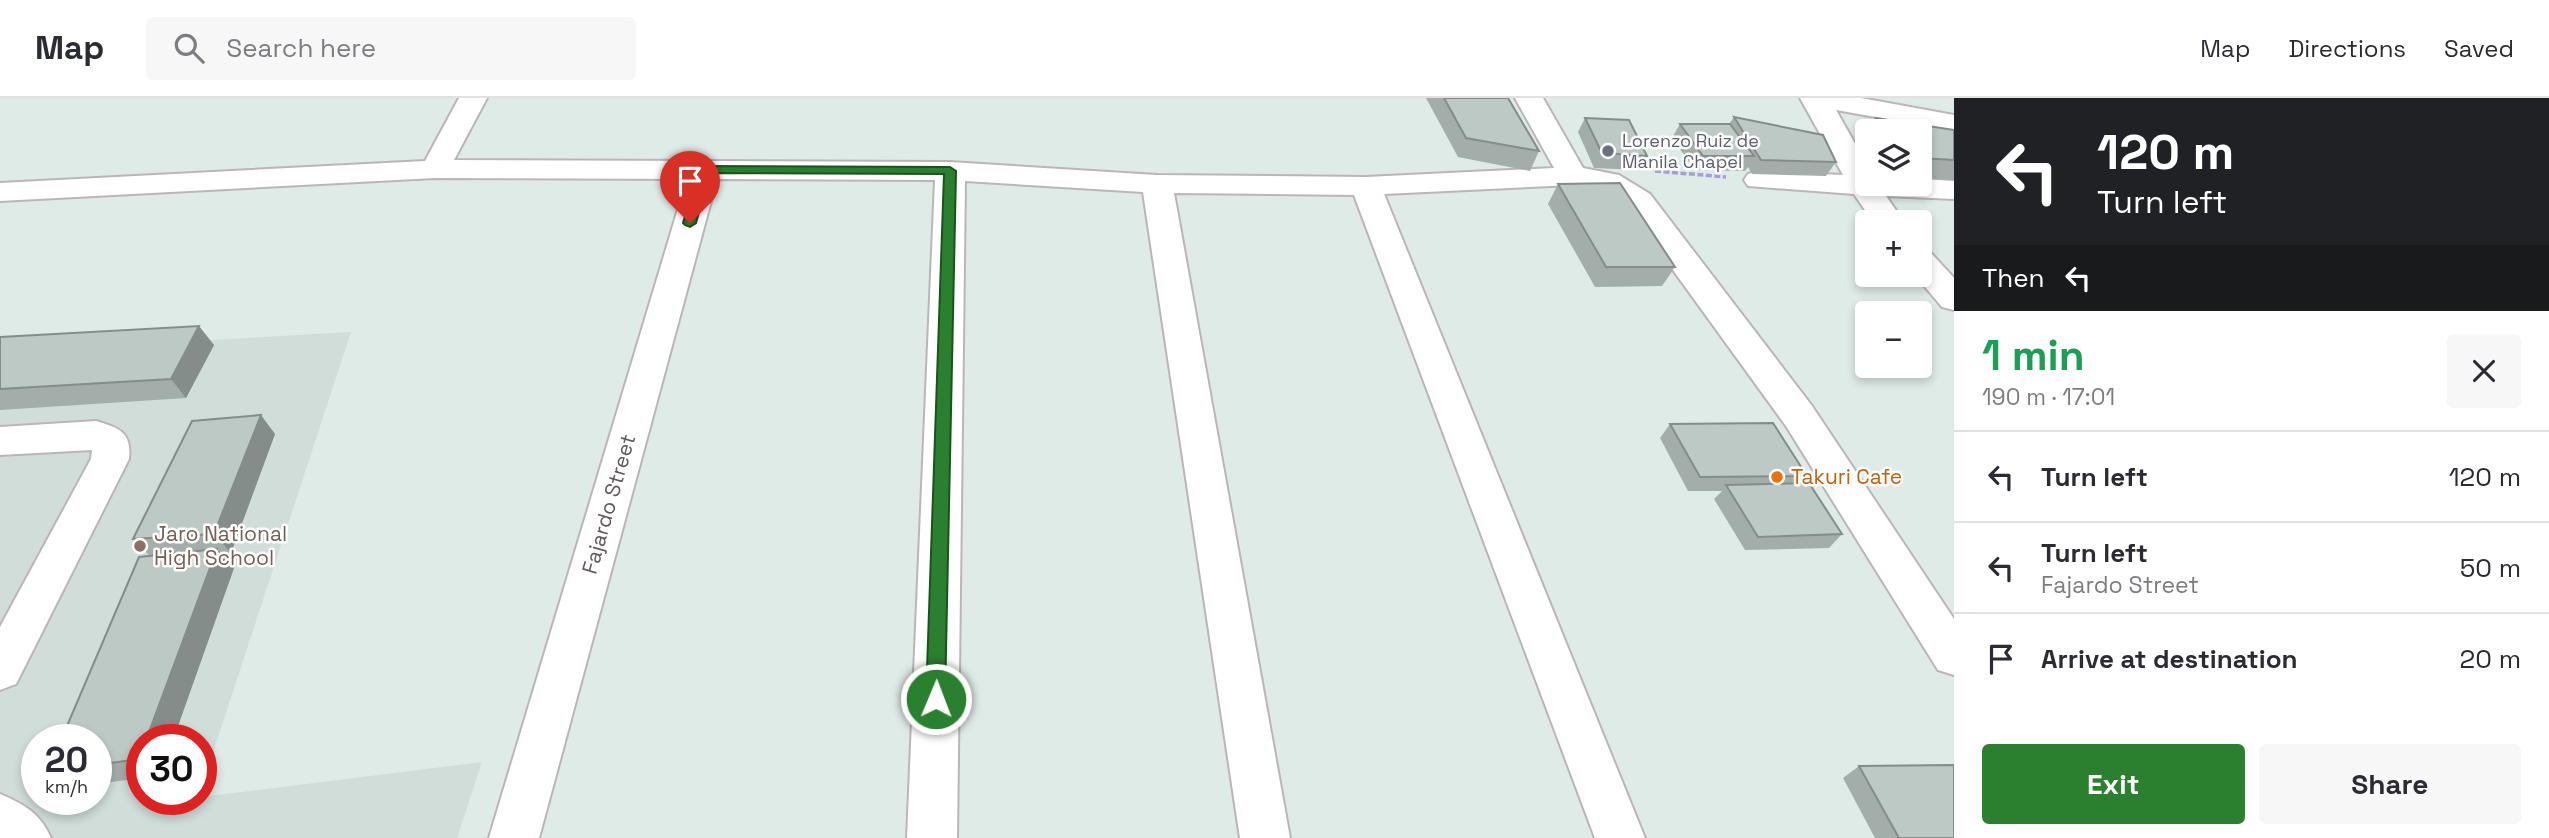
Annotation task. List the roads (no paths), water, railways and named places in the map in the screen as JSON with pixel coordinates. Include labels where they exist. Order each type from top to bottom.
[{"type":"street","points":[[435,169],[473,98]]},
{"type":"street","points":[[1529,98],[1585,177]]},
{"type":"street","points":[[1814,98],[1954,123]]},
{"type":"street","points":[[1814,98],[1855,170]]},
{"type":"street","points":[[0,192],[435,169],[950,171],[1157,184],[1366,186],[1585,177],[1614,182],[1628,191],[1647,211],[1799,416],[1954,656]]},
{"type":"street","name":"Fajardo Street","points":[[514,838],[705,169]]},
{"type":"street","points":[[932,838],[950,171]]},
{"type":"street","points":[[1759,180],[1855,185]]},
{"type":"street","points":[[1157,184],[1265,838]]},
{"type":"street","points":[[1366,186],[1620,838]]},
{"type":"street","points":[[1932,189],[1954,190]]},
{"type":"street","points":[[1932,274],[1954,299]]},
{"type":"street","points":[[0,441],[96,435],[112,444],[110,459],[0,670]]},
{"type":"street","points":[[0,818],[26,838]]},
{"type":"place","name":"Lorenzo Ruiz de Manila Chapel","points":[[1608,151]]},
{"type":"place","name":"Takuri Cafe","points":[[1777,477]]},
{"type":"place","name":"Jaro National High School","points":[[140,546]]}]
